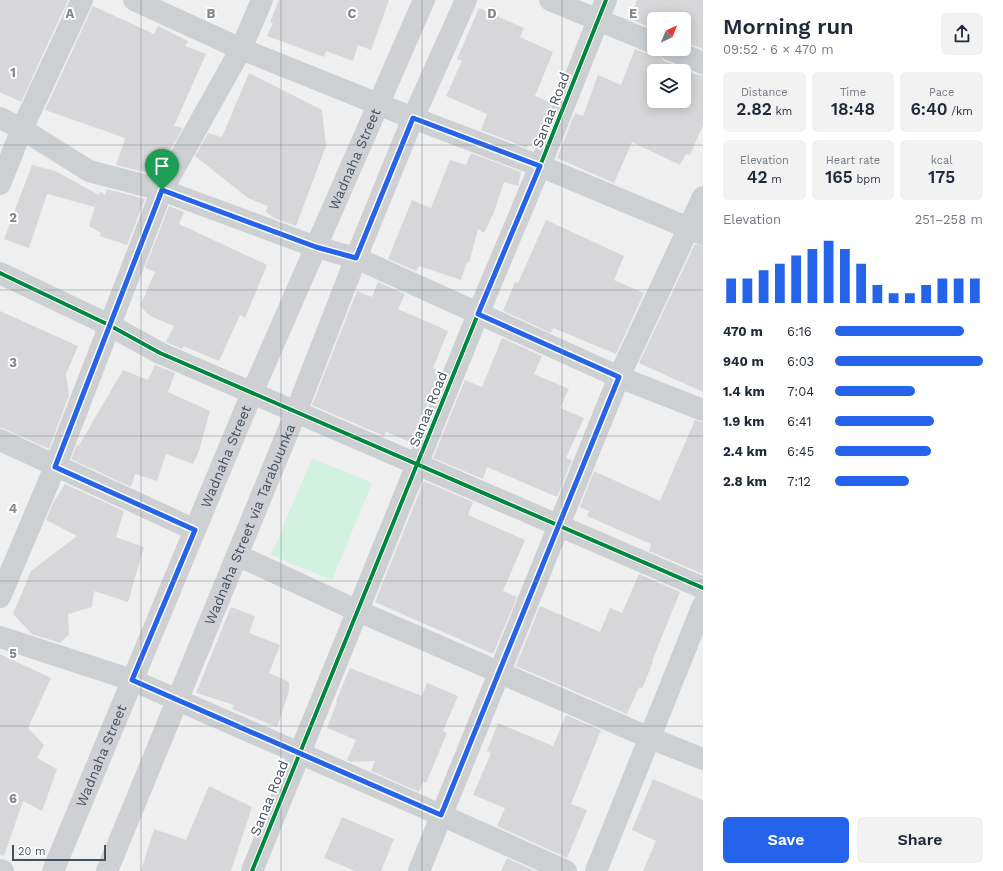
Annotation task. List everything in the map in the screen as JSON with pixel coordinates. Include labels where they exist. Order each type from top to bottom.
[{"type":"main road","name":"Wadnaha Street","points":[[53,871],[252,393],[424,0]]},
{"type":"main road","name":"Wadnaha Street via Tarabuunka","points":[[107,871],[296,412],[413,118],[466,0]]},
{"type":"street","points":[[0,184],[22,129],[82,0]]},
{"type":"street","points":[[134,0],[241,49],[413,118],[540,166],[696,232]]},
{"type":"street","points":[[0,597],[55,467],[162,190],[241,49],[262,0]]},
{"type":"street","points":[[550,0],[647,40]]},
{"type":"street","name":"Sanaa Road","points":[[252,871],[478,314],[540,166],[606,0]]},
{"type":"street","points":[[686,56],[703,63]]},
{"type":"street","points":[[0,118],[22,129],[89,171],[162,190],[316,247],[356,258],[619,377],[703,410]]},
{"type":"street","points":[[419,871],[619,377],[696,232],[703,197]]},
{"type":"street","points":[[0,273],[109,325],[160,353],[703,588]]},
{"type":"street","points":[[0,440],[55,467],[195,530]]},
{"type":"street","points":[[237,555],[358,611],[703,760]]},
{"type":"street","points":[[596,871],[703,605]]},
{"type":"street","points":[[0,637],[132,680],[566,871]]},
{"type":"green space","points":[[312,458],[372,483],[332,580],[271,555]]},
{"type":"building","points":[[0,0],[68,0],[21,102],[0,92]]},
{"type":"building","points":[[279,0],[389,0],[371,50],[358,45],[353,61],[326,51],[324,57],[267,36],[273,23],[270,22]]},
{"type":"building","points":[[637,0],[703,0],[703,49],[691,45],[691,12],[647,12],[647,26],[630,19]]},
{"type":"building","points":[[93,6],[154,34],[158,26],[188,41],[185,46],[206,54],[174,126],[183,128],[156,175],[116,165],[125,138],[45,110]]},
{"type":"building","points":[[479,8],[524,28],[520,37],[553,52],[535,96],[552,103],[534,148],[528,145],[527,148],[481,130],[487,114],[446,96],[462,61],[457,59]]},
{"type":"building","points":[[635,49],[647,54],[647,56],[660,56],[664,61],[671,64],[647,64],[647,108],[691,108],[691,72],[703,75],[703,125],[690,155],[686,154],[680,165],[632,142],[614,183],[557,158],[575,113],[583,116],[598,75],[621,85]]},
{"type":"building","points":[[249,73],[322,110],[326,146],[296,226],[274,218],[266,212],[268,206],[248,198],[195,156],[208,133],[222,137]]},
{"type":"building","points":[[471,153],[521,172],[518,186],[504,182],[494,212],[484,233],[478,229],[469,263],[467,262],[461,280],[419,266],[416,271],[388,259],[412,200],[431,208],[450,160],[466,165]]},
{"type":"building","points":[[32,165],[55,171],[99,195],[100,192],[105,195],[107,189],[145,199],[127,245],[100,236],[101,233],[89,226],[95,207],[47,194],[29,248],[4,239]]},
{"type":"building","points":[[169,206],[184,212],[179,224],[267,265],[245,318],[240,315],[219,361],[183,346],[182,349],[166,342],[174,326],[150,316],[140,306],[155,272],[145,268]]},
{"type":"building","points":[[546,220],[624,256],[614,280],[644,293],[616,354],[553,328],[551,333],[503,311],[515,282],[518,283]]},
{"type":"building","points":[[695,244],[703,246],[703,392],[639,363]]},
{"type":"building","points":[[378,282],[405,294],[398,309],[448,331],[433,368],[441,371],[412,443],[386,432],[384,436],[312,405],[357,291],[372,297]]},
{"type":"building","points":[[0,311],[78,346],[66,374],[69,395],[49,449],[0,428]]},
{"type":"building","points":[[502,338],[542,356],[534,374],[569,389],[560,408],[584,418],[566,458],[572,460],[557,497],[487,467],[483,479],[433,458],[465,380],[482,387]]},
{"type":"building","points":[[155,365],[175,373],[168,392],[210,411],[199,451],[193,464],[166,454],[157,481],[135,474],[131,487],[71,459],[78,443],[78,447],[123,370],[148,380]]},
{"type":"building","points":[[695,420],[703,422],[703,574],[649,551],[651,544],[587,516],[589,511],[580,507],[594,471],[660,501]]},
{"type":"building","points":[[424,481],[473,502],[468,515],[525,540],[503,591],[517,597],[493,654],[375,602]]},
{"type":"building","points":[[65,484],[124,511],[116,537],[144,547],[128,602],[94,591],[92,607],[68,614],[69,634],[60,643],[32,634],[13,614],[31,571],[77,536],[46,520],[53,503]]},
{"type":"building","points":[[639,574],[680,592],[642,689],[639,687],[627,714],[516,666],[540,606],[600,632],[610,608],[622,613]]},
{"type":"building","points":[[231,607],[255,616],[249,633],[280,645],[269,673],[289,682],[289,691],[277,727],[232,709],[234,705],[196,693]]},
{"type":"building","points":[[0,654],[51,678],[28,728],[44,745],[37,758],[57,769],[42,811],[23,801],[4,856],[0,855]]},
{"type":"building","points":[[350,668],[422,696],[427,683],[458,696],[443,731],[447,733],[426,783],[423,782],[419,792],[371,771],[375,761],[351,762],[347,760],[356,740],[327,728],[337,702],[336,701]]},
{"type":"building","points":[[566,715],[601,730],[571,804],[587,810],[567,858],[497,826],[505,808],[473,795],[491,753],[487,751],[498,723],[553,746]]},
{"type":"building","points":[[653,779],[703,800],[703,871],[643,871],[656,841],[632,830]]},
{"type":"building","points":[[209,786],[252,807],[231,871],[141,871],[154,829],[186,840]]},
{"type":"building","points":[[342,817],[394,839],[381,871],[355,871],[324,858]]},
{"type":"building","points":[[507,858],[535,871],[501,871]]},
{"type":"cycle path","points":[[252,871],[478,314],[540,166],[606,0]]},
{"type":"cycle path","points":[[0,273],[109,325],[160,353],[703,588]]},
{"type":"route","points":[[413,118],[540,166],[478,314],[619,377],[441,815],[132,680],[195,530],[55,467],[162,190],[316,247],[356,258],[413,118]]}]
